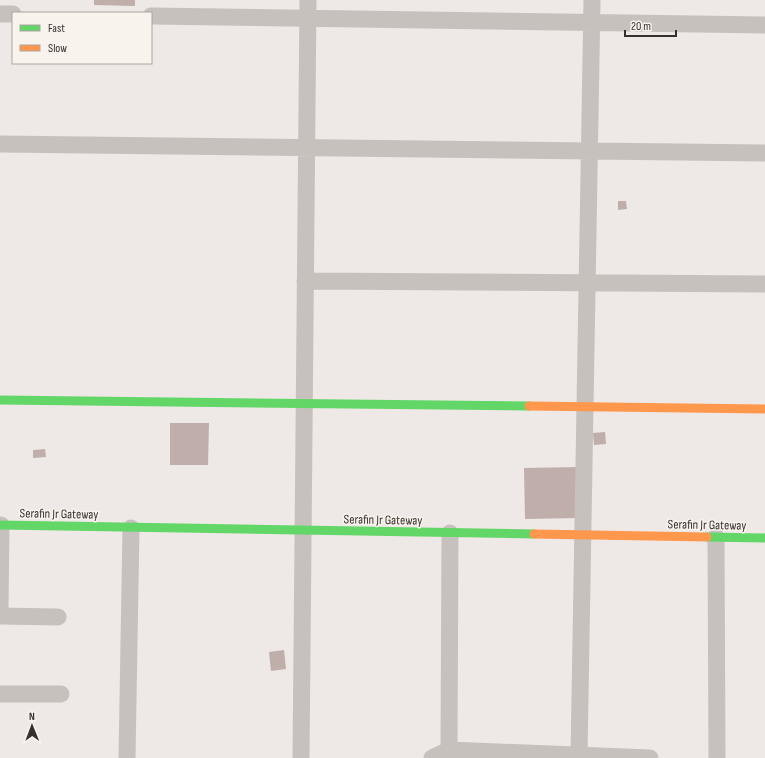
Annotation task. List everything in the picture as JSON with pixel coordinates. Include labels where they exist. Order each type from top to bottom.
[{"type":"street","points":[[300,758],[308,0]]},
{"type":"street","points":[[579,755],[592,0]]},
{"type":"street","points":[[0,14],[12,14]]},
{"type":"street","points":[[152,16],[765,25]]},
{"type":"street","points":[[0,144],[765,153]]},
{"type":"street","points":[[305,281],[765,284]]},
{"type":"street","points":[[0,400],[765,409]]},
{"type":"street","points":[[0,525],[0,608]]},
{"type":"street","name":"Serafin Jr Gateway","points":[[0,525],[765,538]]},
{"type":"street","points":[[127,758],[131,528]]},
{"type":"street","points":[[449,750],[450,533]]},
{"type":"street","points":[[716,537],[717,758]]},
{"type":"street","points":[[0,616],[58,617]]},
{"type":"street","points":[[0,694],[61,694]]},
{"type":"street","points":[[432,758],[449,750],[650,758]]},
{"type":"building","points":[[94,0],[135,0],[135,6],[94,5]]},
{"type":"building","points":[[618,201],[626,201],[627,209],[618,210]]},
{"type":"building","points":[[170,423],[209,423],[208,465],[170,465]]},
{"type":"building","points":[[605,432],[606,444],[594,445],[593,433]]},
{"type":"building","points":[[45,449],[46,457],[33,458],[33,450]]},
{"type":"building","points":[[579,467],[580,518],[525,519],[524,468]]},
{"type":"building","points":[[284,650],[286,669],[271,671],[269,652]]},
{"type":"traffic: fast","points":[[0,400],[529,406]]},
{"type":"traffic: fast","points":[[0,525],[534,534]]},
{"type":"traffic: fast","points":[[707,537],[765,538]]},
{"type":"traffic: slow","points":[[529,406],[765,409]]},
{"type":"traffic: slow","points":[[534,534],[707,537]]}]
